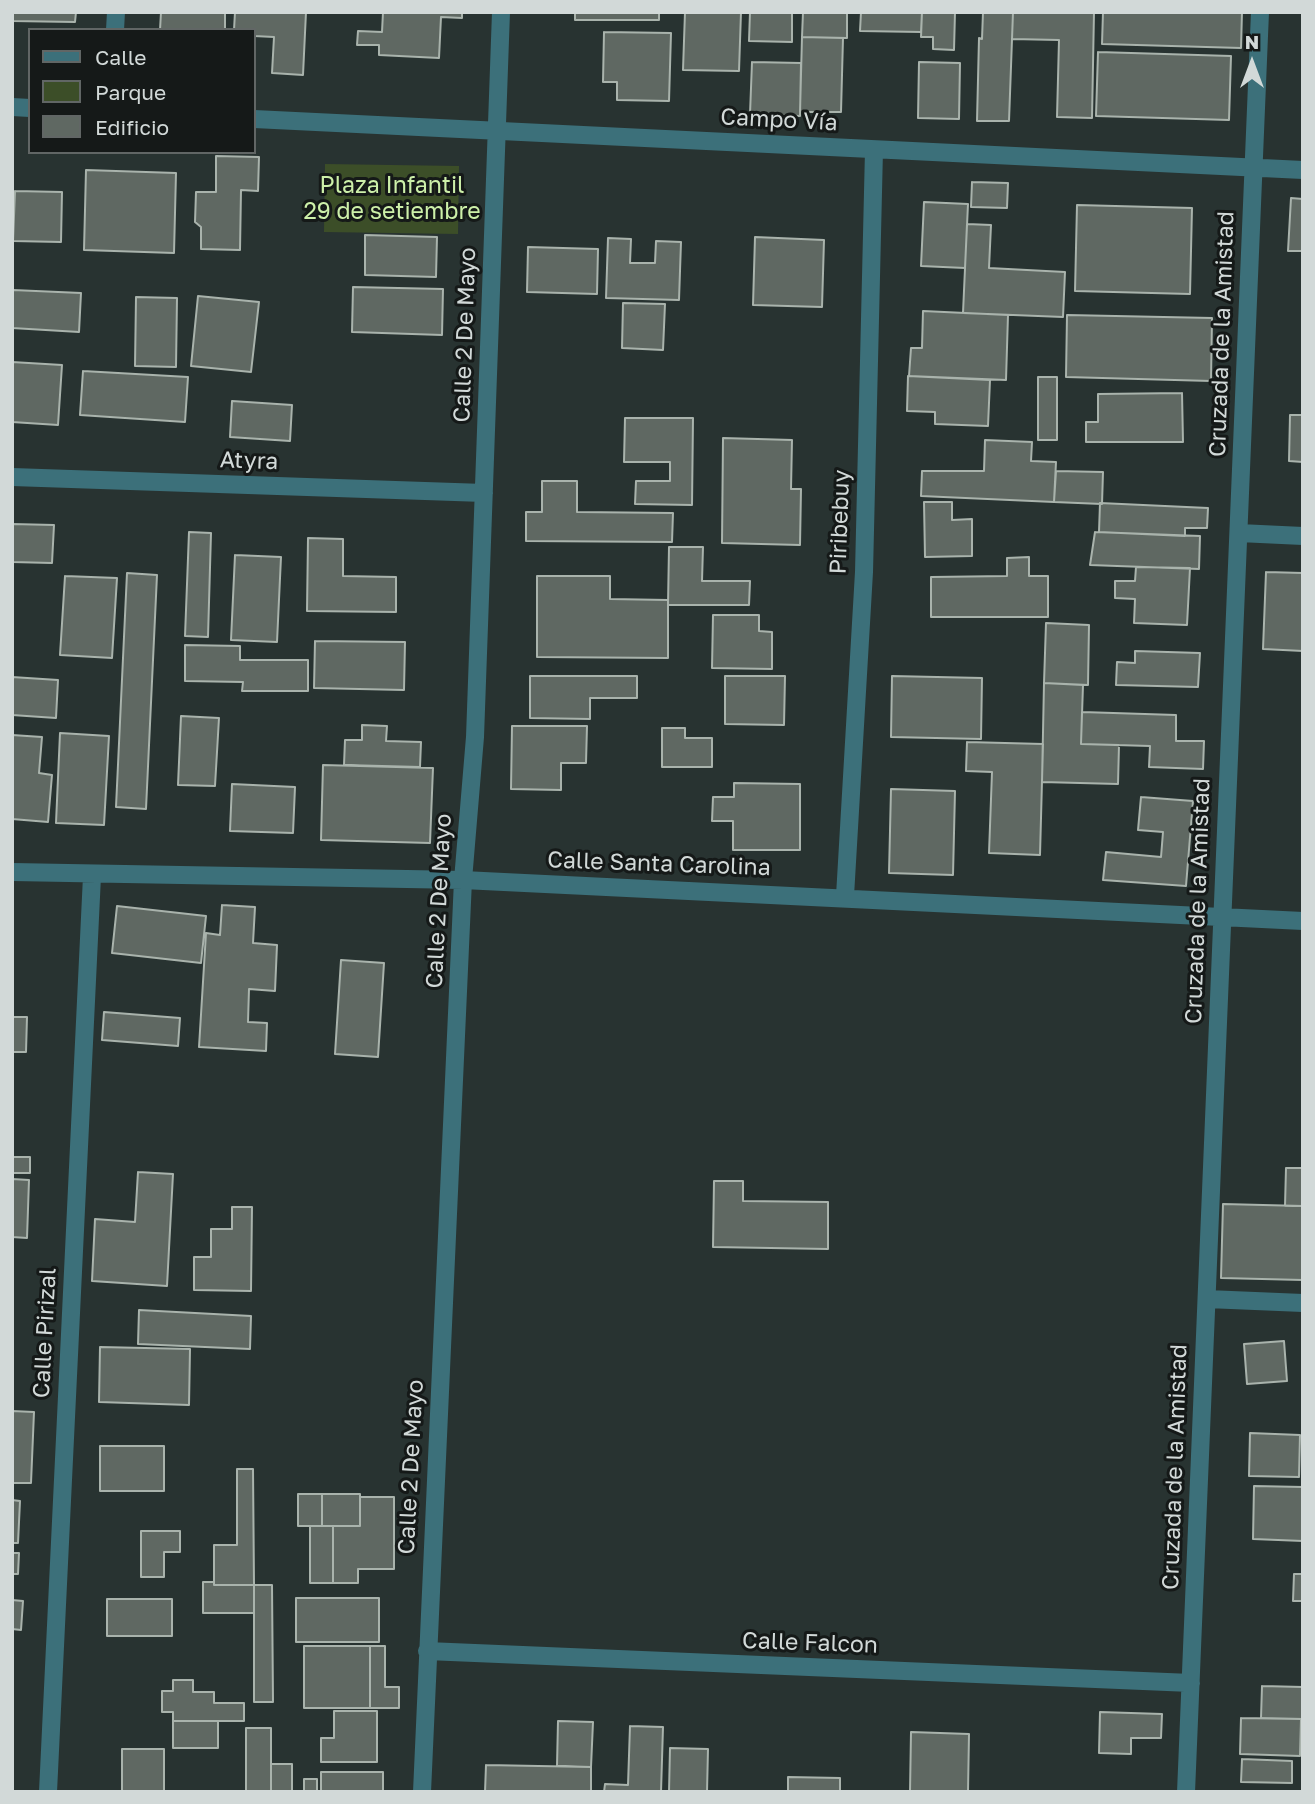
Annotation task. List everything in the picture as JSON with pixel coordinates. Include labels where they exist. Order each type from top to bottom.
[{"type":"street","name":"Calle 2 De Mayo","points":[[422,1792],[463,880],[475,737],[501,12]]},
{"type":"street","name":"Cruzada de la Amistad","points":[[1186,1792],[1260,12]]},
{"type":"street","name":"Campo Vía","points":[[256,119],[1303,170]]},
{"type":"street","name":"Piribebuy","points":[[845,896],[864,572],[874,150]]},
{"type":"street","name":"Atyra","points":[[12,477],[484,494]]},
{"type":"street","points":[[1239,533],[1303,536]]},
{"type":"street","name":"Calle Santa Carolina","points":[[12,872],[92,876],[463,880],[845,896],[1303,921]]},
{"type":"street","name":"Calle Pirizal","points":[[48,1792],[92,876]]},
{"type":"street","points":[[1207,1299],[1303,1303]]},
{"type":"street","name":"Calle Falcon","points":[[427,1651],[1191,1683]]},
{"type":"green space","name":"Plaza Infantil 29 de setiembre","points":[[325,164],[459,166],[458,234],[324,232]]},
{"type":"building","points":[[12,12],[76,12],[75,22],[12,21]]},
{"type":"building","points":[[161,12],[225,12],[225,28],[160,28]]},
{"type":"building","points":[[235,12],[306,12],[303,75],[272,73],[274,37],[256,36],[256,28],[234,28]]},
{"type":"building","points":[[383,12],[462,12],[462,18],[441,17],[439,58],[379,55],[379,45],[357,45],[358,31],[382,32]]},
{"type":"building","points":[[575,12],[659,12],[659,20],[575,20]]},
{"type":"building","points":[[685,12],[741,12],[739,71],[683,70]]},
{"type":"building","points":[[750,12],[792,12],[792,42],[749,41]]},
{"type":"building","points":[[803,12],[847,12],[847,38],[802,37]]},
{"type":"building","points":[[861,12],[922,12],[921,32],[860,31]]},
{"type":"building","points":[[922,12],[955,12],[954,50],[933,49],[933,37],[921,37]]},
{"type":"building","points":[[983,12],[1013,12],[1009,121],[977,121],[979,38],[982,39]]},
{"type":"building","points":[[1013,12],[1094,12],[1092,118],[1057,117],[1059,40],[1012,39]]},
{"type":"building","points":[[1103,12],[1242,12],[1241,48],[1102,44]]},
{"type":"building","points":[[604,32],[671,33],[669,101],[617,100],[617,82],[603,82]]},
{"type":"building","points":[[802,37],[843,38],[841,112],[800,112]]},
{"type":"building","points":[[1098,52],[1231,56],[1229,120],[1096,116]]},
{"type":"building","points":[[752,62],[801,63],[800,116],[750,114]]},
{"type":"building","points":[[919,62],[960,63],[959,119],[918,118]]},
{"type":"building","points":[[216,156],[259,157],[258,191],[241,190],[240,250],[201,249],[201,227],[195,222],[196,192],[216,192]]},
{"type":"building","points":[[86,170],[176,173],[174,253],[84,250]]},
{"type":"building","points":[[972,182],[1008,183],[1007,208],[971,207]]},
{"type":"building","points":[[15,191],[62,192],[61,242],[13,241]]},
{"type":"building","points":[[1291,198],[1303,199],[1303,251],[1288,251]]},
{"type":"building","points":[[924,202],[968,204],[965,268],[921,266]]},
{"type":"building","points":[[1077,205],[1192,208],[1190,294],[1075,291]]},
{"type":"building","points":[[967,224],[991,225],[989,268],[1065,272],[1063,317],[963,313]]},
{"type":"building","points":[[365,235],[437,237],[436,277],[365,275]]},
{"type":"building","points":[[755,237],[824,240],[822,307],[753,305]]},
{"type":"building","points":[[608,238],[631,239],[630,263],[655,263],[656,241],[681,242],[679,300],[606,298]]},
{"type":"building","points":[[528,247],[598,249],[597,294],[527,292]]},
{"type":"building","points":[[353,287],[443,289],[442,335],[352,332]]},
{"type":"building","points":[[13,290],[81,293],[79,332],[12,328]]},
{"type":"building","points":[[198,296],[259,302],[251,372],[191,366]]},
{"type":"building","points":[[136,297],[177,298],[176,367],[135,366]]},
{"type":"building","points":[[623,303],[665,304],[663,350],[622,348]]},
{"type":"building","points":[[923,311],[1008,315],[1006,380],[909,376],[911,348],[922,348]]},
{"type":"building","points":[[1067,315],[1212,318],[1211,381],[1066,377]]},
{"type":"building","points":[[12,362],[62,365],[58,425],[12,422]]},
{"type":"building","points":[[83,371],[188,377],[185,422],[80,415]]},
{"type":"building","points":[[908,376],[990,380],[988,426],[935,424],[935,412],[907,411]]},
{"type":"building","points":[[1038,377],[1057,377],[1057,440],[1038,440]]},
{"type":"building","points":[[1182,393],[1183,442],[1086,442],[1086,422],[1098,422],[1098,394]]},
{"type":"building","points":[[232,401],[292,405],[290,441],[230,437]]},
{"type":"building","points":[[1290,415],[1303,415],[1303,462],[1289,461]]},
{"type":"building","points":[[625,418],[693,418],[692,505],[635,504],[636,481],[670,481],[670,462],[624,462]]},
{"type":"building","points":[[723,438],[792,440],[791,489],[801,489],[800,545],[722,543]]},
{"type":"building","points":[[985,440],[1032,442],[1031,461],[1056,462],[1054,502],[921,496],[922,471],[984,471]]},
{"type":"building","points":[[1056,471],[1103,472],[1102,504],[1054,502]]},
{"type":"building","points":[[542,481],[577,481],[577,512],[673,513],[672,542],[526,541],[526,512],[542,512]]},
{"type":"building","points":[[924,502],[952,502],[952,520],[972,519],[972,556],[925,557]]},
{"type":"building","points":[[1100,503],[1208,508],[1207,528],[1185,528],[1185,536],[1099,532]]},
{"type":"building","points":[[12,524],[54,525],[52,563],[12,562]]},
{"type":"building","points":[[189,532],[211,533],[208,637],[185,636]]},
{"type":"building","points":[[1095,532],[1200,536],[1199,569],[1090,565]]},
{"type":"building","points":[[308,538],[343,539],[343,576],[396,577],[396,612],[307,611]]},
{"type":"building","points":[[669,547],[703,547],[702,581],[750,581],[749,605],[668,605]]},
{"type":"building","points":[[235,555],[281,557],[277,642],[231,640]]},
{"type":"building","points":[[1029,557],[1029,576],[1048,576],[1048,617],[931,617],[931,577],[1007,576],[1007,558]]},
{"type":"building","points":[[1136,567],[1190,568],[1187,625],[1134,623],[1135,599],[1115,598],[1115,581],[1135,581]]},
{"type":"building","points":[[1266,572],[1303,573],[1303,651],[1263,649]]},
{"type":"building","points":[[127,573],[157,575],[146,809],[116,807]]},
{"type":"building","points":[[65,576],[117,578],[112,658],[60,655]]},
{"type":"building","points":[[537,576],[610,576],[610,599],[668,600],[668,658],[537,657]]},
{"type":"building","points":[[713,615],[759,615],[759,631],[772,632],[772,669],[712,668]]},
{"type":"building","points":[[1046,623],[1089,625],[1088,685],[1044,683]]},
{"type":"building","points":[[315,641],[405,642],[404,690],[314,688]]},
{"type":"building","points":[[185,645],[240,646],[240,660],[308,660],[308,691],[242,691],[243,682],[185,681]]},
{"type":"building","points":[[1135,651],[1200,653],[1198,687],[1116,685],[1117,662],[1135,663]]},
{"type":"building","points":[[530,676],[637,676],[637,698],[590,698],[590,719],[530,718]]},
{"type":"building","points":[[725,676],[785,676],[784,725],[725,724]]},
{"type":"building","points":[[892,676],[982,678],[981,739],[891,737]]},
{"type":"building","points":[[12,677],[58,680],[56,718],[12,715]]},
{"type":"building","points":[[1044,683],[1083,685],[1081,744],[1119,745],[1118,784],[1042,782]]},
{"type":"building","points":[[1082,712],[1176,715],[1176,741],[1204,741],[1203,769],[1149,767],[1150,746],[1081,744]]},
{"type":"building","points":[[181,716],[219,718],[215,786],[178,785]]},
{"type":"building","points":[[362,725],[387,726],[386,741],[421,742],[420,767],[344,765],[345,740],[362,740]]},
{"type":"building","points":[[512,726],[587,726],[586,763],[561,763],[561,790],[511,789]]},
{"type":"building","points":[[662,728],[685,728],[685,738],[712,738],[712,767],[662,767]]},
{"type":"building","points":[[60,733],[109,736],[104,825],[56,823]]},
{"type":"building","points":[[12,735],[42,737],[39,773],[52,775],[48,822],[12,819]]},
{"type":"building","points":[[967,742],[1043,744],[1040,855],[989,853],[992,772],[966,771]]},
{"type":"building","points":[[323,765],[433,768],[430,843],[321,840]]},
{"type":"building","points":[[734,783],[800,784],[800,850],[733,850],[733,821],[712,821],[713,797],[734,797]]},
{"type":"building","points":[[232,784],[295,787],[293,833],[230,831]]},
{"type":"building","points":[[891,789],[955,791],[953,875],[889,873]]},
{"type":"building","points":[[1141,797],[1193,801],[1186,886],[1103,880],[1106,852],[1161,857],[1163,832],[1138,830]]},
{"type":"building","points":[[222,905],[255,907],[253,943],[277,945],[275,991],[249,989],[248,1022],[267,1023],[266,1051],[199,1047],[206,933],[220,935]]},
{"type":"building","points":[[117,906],[206,916],[201,963],[112,953]]},
{"type":"building","points":[[341,960],[384,963],[378,1057],[335,1054]]},
{"type":"building","points":[[104,1012],[180,1018],[178,1046],[102,1040]]},
{"type":"building","points":[[12,1017],[27,1017],[26,1052],[12,1052]]},
{"type":"building","points":[[12,1157],[30,1157],[30,1173],[12,1173]]},
{"type":"building","points":[[1286,1168],[1303,1168],[1303,1206],[1285,1206]]},
{"type":"building","points":[[138,1172],[173,1174],[167,1286],[92,1281],[95,1219],[135,1222]]},
{"type":"building","points":[[12,1179],[29,1180],[27,1238],[12,1237]]},
{"type":"building","points":[[714,1181],[743,1181],[743,1201],[828,1202],[828,1249],[713,1247]]},
{"type":"building","points":[[1223,1204],[1303,1206],[1303,1280],[1221,1278]]},
{"type":"building","points":[[232,1207],[252,1207],[251,1291],[194,1290],[194,1257],[211,1257],[211,1229],[232,1229]]},
{"type":"building","points":[[139,1310],[251,1316],[250,1349],[138,1344]]},
{"type":"building","points":[[1284,1341],[1287,1381],[1247,1384],[1244,1344]]},
{"type":"building","points":[[100,1347],[190,1349],[189,1405],[99,1402]]},
{"type":"building","points":[[12,1411],[34,1412],[31,1483],[12,1483]]},
{"type":"building","points":[[1250,1433],[1300,1435],[1299,1477],[1249,1476]]},
{"type":"building","points":[[100,1446],[164,1446],[164,1491],[100,1491]]},
{"type":"building","points":[[237,1469],[253,1469],[254,1585],[214,1585],[214,1545],[237,1545]]},
{"type":"building","points":[[1254,1486],[1303,1487],[1303,1541],[1253,1539]]},
{"type":"building","points":[[298,1494],[322,1494],[322,1526],[298,1526]]},
{"type":"building","points":[[322,1494],[360,1494],[360,1526],[322,1526]]},
{"type":"building","points":[[360,1497],[394,1497],[394,1569],[358,1569],[358,1583],[333,1583],[333,1526],[360,1526]]},
{"type":"building","points":[[12,1500],[20,1501],[18,1543],[12,1543]]},
{"type":"building","points":[[310,1526],[333,1526],[333,1583],[310,1583]]},
{"type":"building","points":[[141,1531],[180,1531],[180,1552],[164,1552],[164,1577],[141,1577]]},
{"type":"building","points":[[12,1553],[19,1553],[18,1574],[12,1574]]},
{"type":"building","points":[[1294,1574],[1303,1574],[1303,1601],[1293,1601]]},
{"type":"building","points":[[203,1582],[214,1582],[214,1585],[254,1585],[254,1613],[203,1613]]},
{"type":"building","points":[[254,1585],[272,1585],[273,1702],[254,1702]]},
{"type":"building","points":[[296,1598],[379,1598],[379,1642],[296,1642]]},
{"type":"building","points":[[107,1599],[172,1599],[172,1636],[107,1636]]},
{"type":"building","points":[[12,1600],[23,1601],[21,1630],[12,1629]]},
{"type":"building","points":[[304,1646],[370,1646],[370,1708],[304,1708]]},
{"type":"building","points":[[370,1646],[385,1646],[385,1687],[399,1687],[399,1708],[370,1708]]},
{"type":"building","points":[[173,1680],[193,1680],[193,1692],[214,1692],[214,1703],[244,1703],[244,1721],[173,1721],[173,1712],[162,1712],[162,1691],[173,1691]]},
{"type":"building","points":[[1262,1686],[1303,1687],[1303,1719],[1261,1718]]},
{"type":"building","points":[[334,1711],[377,1711],[377,1762],[321,1762],[321,1738],[334,1738]]},
{"type":"building","points":[[1100,1712],[1162,1714],[1161,1738],[1131,1738],[1131,1754],[1099,1753]]},
{"type":"building","points":[[1241,1718],[1301,1719],[1300,1756],[1240,1754]]},
{"type":"building","points":[[173,1721],[218,1721],[218,1748],[173,1748]]},
{"type":"building","points":[[558,1721],[593,1722],[591,1767],[557,1766]]},
{"type":"building","points":[[630,1726],[663,1727],[661,1792],[604,1792],[605,1784],[628,1785]]},
{"type":"building","points":[[246,1728],[271,1728],[271,1792],[246,1792]]},
{"type":"building","points":[[911,1732],[969,1734],[968,1792],[910,1792]]},
{"type":"building","points":[[670,1748],[708,1749],[707,1792],[669,1792]]},
{"type":"building","points":[[122,1749],[164,1749],[164,1792],[122,1792]]},
{"type":"building","points":[[1242,1759],[1292,1761],[1292,1783],[1241,1782]]},
{"type":"building","points":[[271,1764],[292,1764],[292,1792],[271,1792]]},
{"type":"building","points":[[486,1765],[591,1767],[591,1792],[485,1792]]},
{"type":"building","points":[[321,1772],[383,1772],[383,1792],[321,1792]]},
{"type":"building","points":[[788,1777],[840,1778],[840,1792],[788,1792]]},
{"type":"building","points":[[304,1779],[317,1779],[317,1792],[304,1792]]}]
